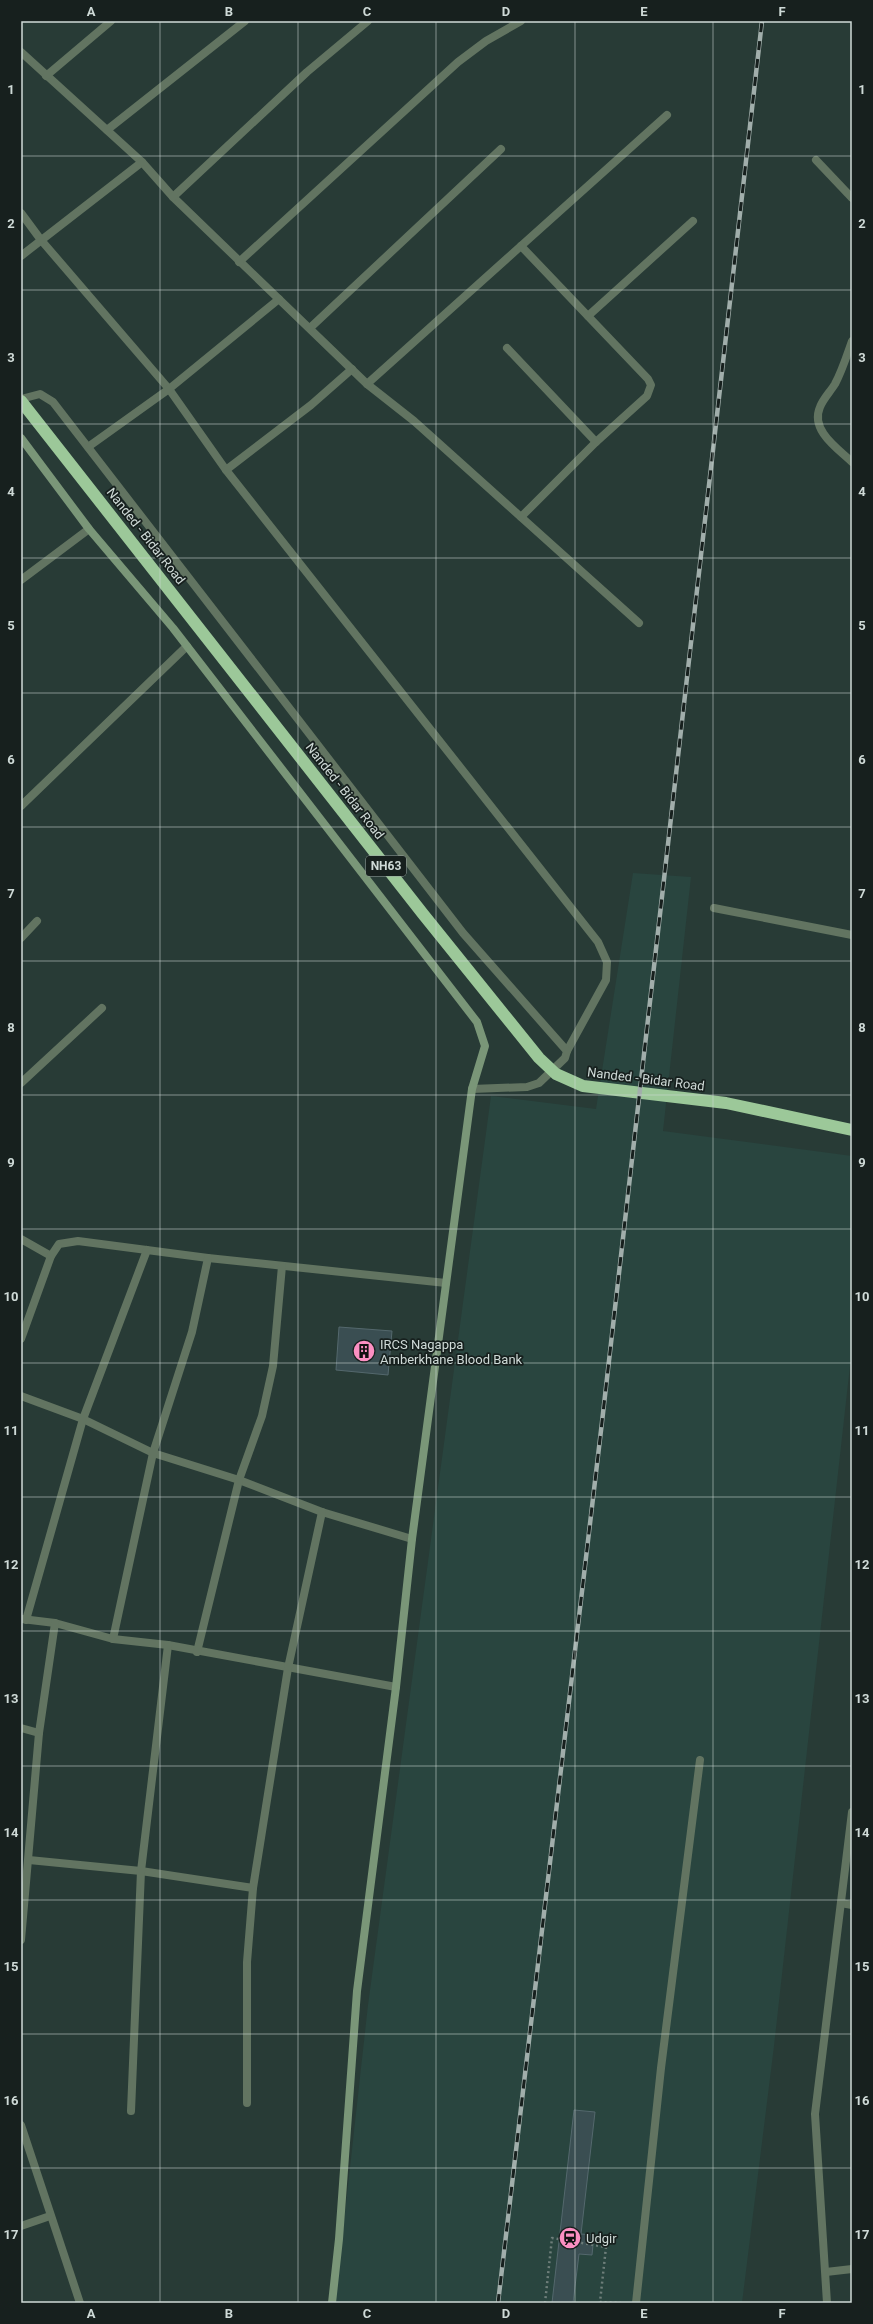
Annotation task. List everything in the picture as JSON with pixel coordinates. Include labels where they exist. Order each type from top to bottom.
[{"type":"highway","name":"Nanded - Bidar Road","points":[[21,400],[423,914],[539,1058],[556,1074],[583,1086],[726,1103],[852,1130]]},
{"type":"street","points":[[46,76],[111,21]]},
{"type":"street","points":[[107,130],[245,21]]},
{"type":"street","points":[[173,197],[307,72],[368,21]]},
{"type":"street","points":[[239,262],[458,62],[486,41],[521,21]]},
{"type":"street","points":[[21,52],[142,162],[173,197],[367,384],[414,421],[639,623]]},
{"type":"street","points":[[367,384],[667,115]]},
{"type":"street","points":[[310,328],[501,149]]},
{"type":"street","points":[[816,160],[852,198]]},
{"type":"street","points":[[21,256],[142,162]]},
{"type":"street","points":[[21,213],[41,240],[169,389],[226,470],[598,942],[607,962],[606,980],[567,1051],[565,1058],[539,1083],[527,1087],[472,1090]]},
{"type":"street","points":[[588,316],[693,221]]},
{"type":"street","points":[[521,246],[651,385],[647,396],[596,442],[521,517]]},
{"type":"street","points":[[88,447],[169,389],[279,299]]},
{"type":"street","points":[[852,341],[837,380],[823,400],[817,417],[820,427],[829,441],[852,462]]},
{"type":"street","points":[[507,348],[596,442]]},
{"type":"street","points":[[226,470],[311,405],[352,369]]},
{"type":"street","points":[[21,400],[40,394],[53,402],[463,933],[567,1051]]},
{"type":"street","points":[[21,438],[89,528],[187,646],[477,1022],[485,1046],[472,1090],[412,1539],[396,1687],[357,1991],[339,2239],[332,2303]]},
{"type":"street","points":[[21,580],[89,528]]},
{"type":"street","points":[[21,806],[187,646]]},
{"type":"street","points":[[714,908],[852,935]]},
{"type":"street","points":[[21,938],[37,921]]},
{"type":"street","points":[[21,1083],[102,1008]]},
{"type":"street","points":[[21,1239],[50,1256]]},
{"type":"street","points":[[21,1339],[50,1256],[59,1244],[78,1242],[208,1258],[446,1283]]},
{"type":"street","points":[[147,1250],[83,1419],[24,1620],[56,1623],[114,1639],[168,1645],[198,1652],[396,1687]]},
{"type":"street","points":[[114,1639],[153,1453],[192,1332],[208,1258]]},
{"type":"street","points":[[198,1652],[239,1480],[262,1416],[274,1366],[282,1266]]},
{"type":"street","points":[[21,1396],[83,1419],[153,1453],[239,1480],[322,1512],[412,1539]]},
{"type":"street","points":[[247,2103],[247,1962],[253,1888],[288,1668],[322,1512]]},
{"type":"street","points":[[21,1940],[39,1733],[56,1623]]},
{"type":"street","points":[[131,2111],[141,1871],[168,1645]]},
{"type":"street","points":[[21,1728],[39,1733]]},
{"type":"street","points":[[636,2303],[661,2068],[700,1760]]},
{"type":"street","points":[[827,2303],[815,2114],[852,1812]]},
{"type":"street","points":[[29,1860],[141,1871],[253,1888]]},
{"type":"street","points":[[841,1903],[852,1905]]},
{"type":"street","points":[[21,2125],[80,2303]]},
{"type":"street","points":[[21,2226],[50,2216]]},
{"type":"street","points":[[826,2272],[852,2269]]},
{"type":"path","points":[[545,2303],[552,2238],[606,2247],[600,2302],[621,2303]]},
{"type":"shaded area","points":[[633,873],[691,877],[663,1131],[852,1156],[852,1348],[774,2046],[742,2303],[335,2303],[368,2005],[491,1096],[596,1109]]},
{"type":"building","name":"IRCS Nagappa Amberkhane Blood Bank","points":[[339,1327],[392,1331],[388,1375],[336,1370]]},
{"type":"building","points":[[574,2110],[595,2112],[581,2234],[594,2235],[592,2255],[579,2254],[573,2303],[552,2303]]},
{"type":"railway","points":[[498,2303],[602,1422],[762,21]]},
{"type":"place","name":"IRCS Nagappa Amberkhane Blood Bank","points":[[364,1351]]},
{"type":"place","name":"Udgir","points":[[570,2238]]}]
